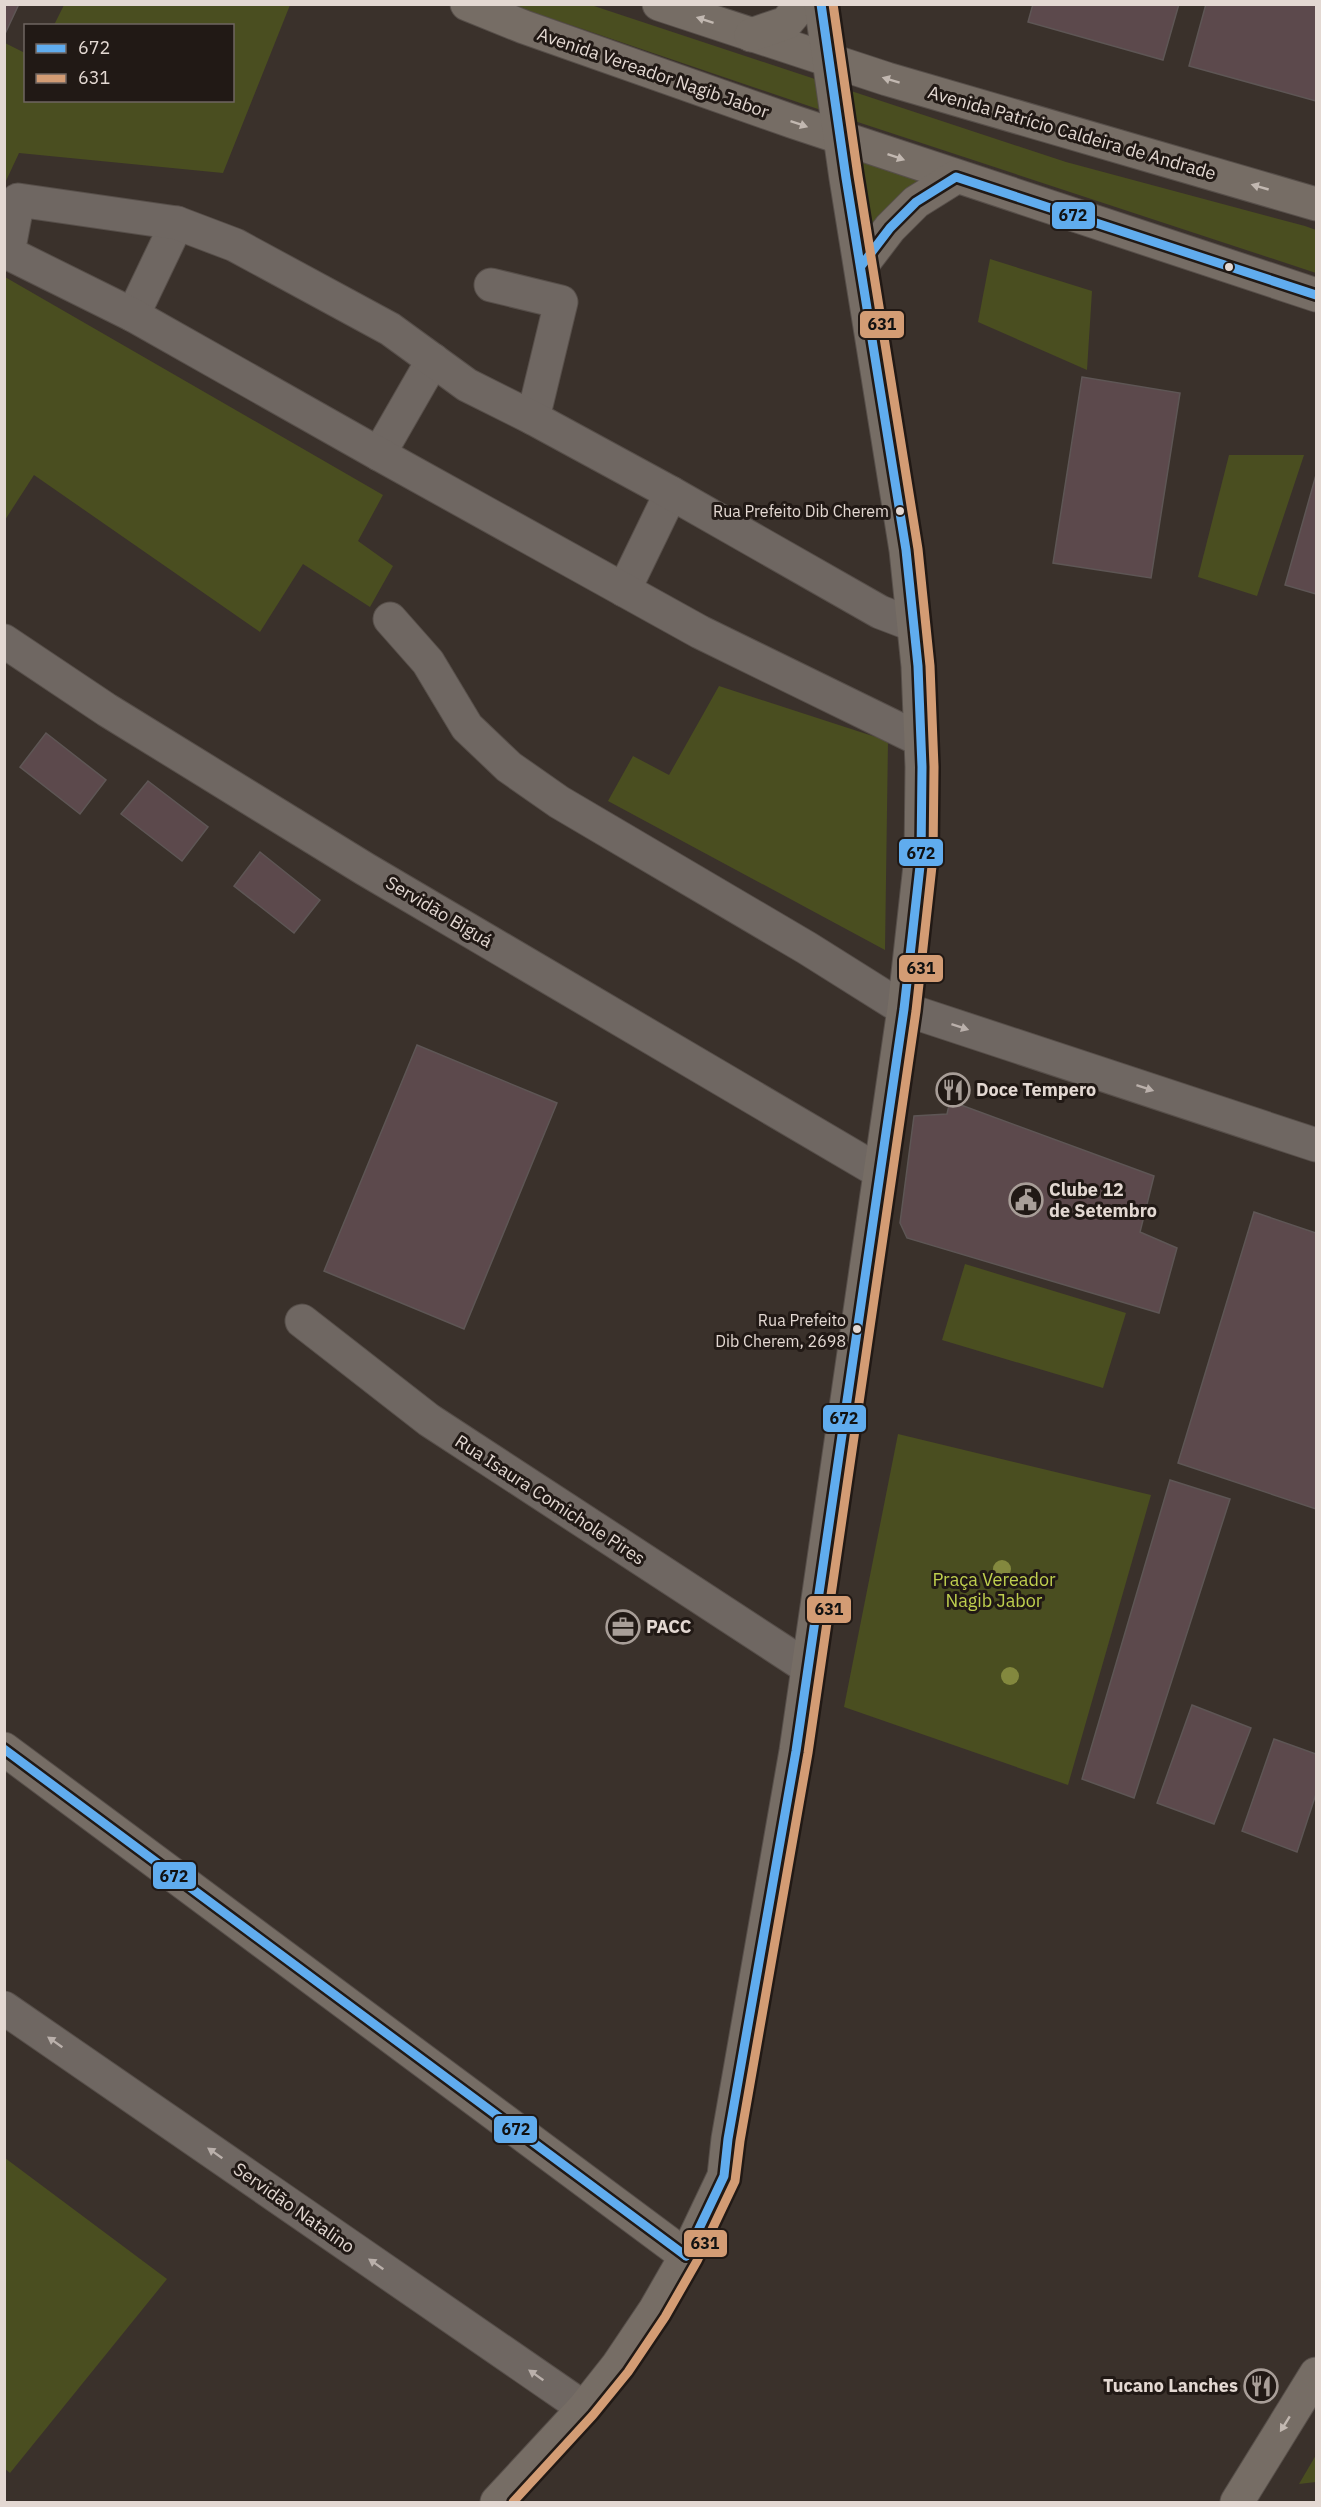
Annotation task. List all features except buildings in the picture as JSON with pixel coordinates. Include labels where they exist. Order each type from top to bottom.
[{"type":"main road","name":"Avenida Vereador Nagib Jabor","points":[[467,4],[524,27],[840,138]]},
{"type":"main road","points":[[659,4],[828,60]]},
{"type":"main road","points":[[751,35],[786,23],[802,4]]},
{"type":"main road","points":[[497,2502],[584,2408],[618,2365],[655,2310],[686,2256],[724,2176],[728,2139],[796,1750],[904,1009],[921,857],[921,740],[914,626],[906,550],[840,138],[821,4]]},
{"type":"main road","name":"Avenida Patrício Caldeira de Andrade","points":[[828,60],[1317,204]]},
{"type":"main road","points":[[840,138],[1317,295]]},
{"type":"main road","points":[[861,266],[890,228],[916,202],[956,177]]},
{"type":"main road","points":[[4,1749],[686,2256]]},
{"type":"main road","points":[[1237,2502],[1317,2374]]},
{"type":"street","points":[[914,626],[880,612],[671,493],[467,385],[390,329],[235,245],[177,223],[18,200],[8,253],[133,315],[700,632],[921,740]]},
{"type":"street","points":[[133,315],[177,223]]},
{"type":"street","points":[[491,285],[561,302],[533,418]]},
{"type":"street","points":[[379,454],[433,360]]},
{"type":"street","points":[[624,590],[671,493]]},
{"type":"street","points":[[390,619],[428,662],[467,727],[508,767],[559,802],[807,948],[904,1009],[1317,1144]]},
{"type":"street","name":"Servidão Biguá","points":[[4,641],[107,710],[356,863],[880,1172]]},
{"type":"street","name":"Rua Isaura Comichole Pires","points":[[302,1321],[429,1420],[807,1667]]},
{"type":"street","name":"Servidão Natalino","points":[[4,2008],[584,2408]]},
{"type":"green space","points":[[64,5],[290,5],[223,173],[19,153],[5,183],[5,43],[24,52],[24,102],[234,102],[234,24],[54,24]]},
{"type":"green space","points":[[512,5],[591,5],[1066,162],[1305,226],[1316,230],[1316,273],[812,107]]},
{"type":"green space","points":[[859,156],[926,177],[871,225]]},
{"type":"green space","points":[[990,259],[1092,291],[1087,370],[978,322]]},
{"type":"green space","points":[[5,277],[383,495],[358,541],[393,566],[370,607],[303,564],[260,632],[34,475],[5,520]]},
{"type":"green space","points":[[1229,455],[1304,455],[1257,596],[1198,577]]},
{"type":"green space","points":[[719,686],[888,741],[885,950],[608,801],[633,756],[669,775]]},
{"type":"green space","points":[[965,1264],[1126,1313],[1103,1388],[942,1340]]},
{"type":"green space","name":"Praça Vereador Nagib Jabor","points":[[898,1434],[1151,1495],[1068,1785],[844,1707]]},
{"type":"green space","points":[[5,2158],[167,2279],[10,2473],[4,2468]]},
{"type":"green space","points":[[1316,2455],[1316,2482],[1299,2484]]},
{"type":"transit line","name":"672","points":[[686,2256],[724,2176],[728,2139],[796,1751],[904,1009],[921,857],[922,767],[918,666],[906,550],[846,178],[821,4]]},
{"type":"transit line","name":"631","points":[[513,2502],[593,2415],[628,2372],[665,2317],[697,2261],[735,2181],[808,1753],[916,1011],[933,857],[934,767],[930,666],[918,549],[858,176],[833,4]]},
{"type":"transit line","name":"672","points":[[861,266],[890,228],[916,202],[956,177],[1316,295]]},
{"type":"transit line","name":"672","points":[[4,1749],[686,2256]]},
{"type":"place","name":"Rua Prefeito Dib Cherem","points":[[900,511]]},
{"type":"place","name":"Doce Tempero","points":[[953,1090]]},
{"type":"place","name":"Clube 12 de Setembro","points":[[1026,1200]]},
{"type":"place","name":"Rua Prefeito Dib Cherem, 2698","points":[[857,1329]]},
{"type":"place","name":"PACC","points":[[623,1627]]},
{"type":"place","name":"Tucano Lanches","points":[[1261,2386]]}]
